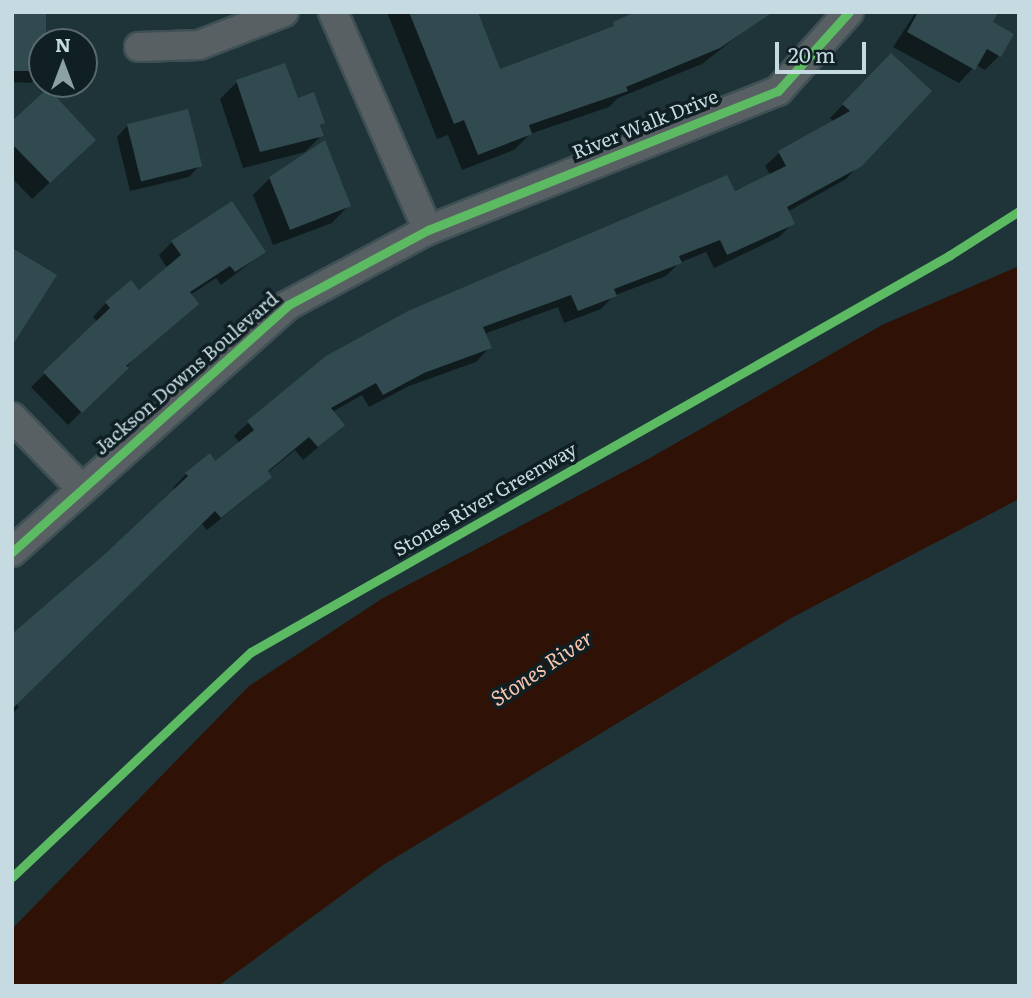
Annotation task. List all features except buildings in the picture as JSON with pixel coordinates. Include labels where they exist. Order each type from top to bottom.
[{"type":"street","points":[[139,47],[198,45],[284,12]]},
{"type":"street","points":[[334,12],[428,230]]},
{"type":"street","name":"River Walk Drive","points":[[428,230],[778,92],[849,12]]},
{"type":"street","name":"Jackson Downs Boulevard","points":[[82,489],[288,305],[428,230]]},
{"type":"street","points":[[12,417],[82,489],[12,552]]},
{"type":"water","name":"Stones River","points":[[1019,266],[1019,499],[793,617],[383,865],[218,986],[12,986],[12,929],[249,686],[383,598],[650,458],[882,325]]},
{"type":"cycle path","points":[[12,552],[288,305],[428,230],[778,91],[849,12]]},
{"type":"cycle path","name":"Stones River Greenway","points":[[12,877],[251,652],[950,255],[1019,211]]}]
